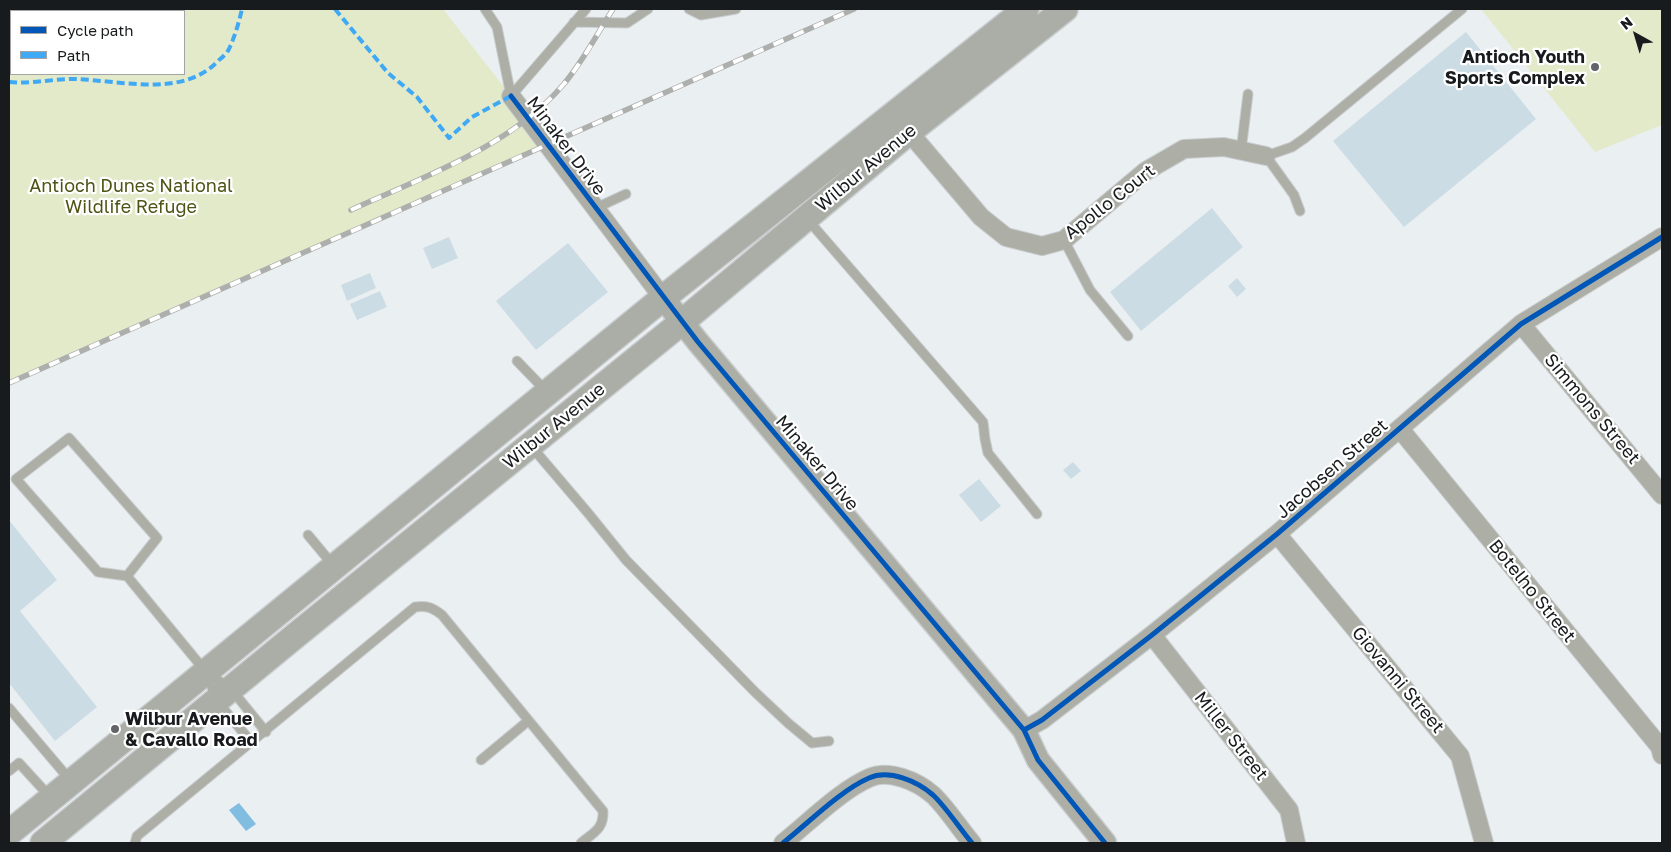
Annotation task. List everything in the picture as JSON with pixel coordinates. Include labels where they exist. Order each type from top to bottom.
[{"type":"main road","name":"Wilbur Avenue","points":[[43,843],[682,322],[806,218],[901,123],[1026,9]]},
{"type":"main road","name":"Wilbur Avenue","points":[[9,833],[664,298],[901,123],[1065,9]]},
{"type":"main road","points":[[295,636],[308,611],[332,591],[336,584],[334,568]]},
{"type":"street","name":"Minaker Drive","points":[[511,96],[682,322],[1024,730],[1038,760],[1105,843]]},
{"type":"street","name":"Apollo Court","points":[[901,123],[980,217],[1006,237],[1042,246],[1064,240],[1146,171],[1184,149],[1224,147],[1266,156]]},
{"type":"street","name":"Jacobsen Street","points":[[1024,730],[1042,720],[1152,635],[1277,534],[1521,324],[1662,237]]},
{"type":"street","name":"Simmons Street","points":[[1521,324],[1662,495]]},
{"type":"street","name":"Botelho Street","points":[[1400,429],[1654,740],[1660,748],[1662,755]]},
{"type":"street","name":"Giovanni Street","points":[[1277,534],[1460,756],[1484,843]]},
{"type":"street","name":"Miller Street","points":[[1152,635],[1289,810],[1296,843]]},
{"type":"street","points":[[783,843],[847,791],[870,777],[891,775],[912,782],[933,796],[972,843]]},
{"type":"lane","points":[[486,9],[497,27],[511,96]]},
{"type":"lane","points":[[511,96],[586,9]]},
{"type":"lane","points":[[574,22],[627,23],[648,9]]},
{"type":"lane","points":[[689,9],[701,15],[736,9]]},
{"type":"lane","points":[[1300,211],[1294,195],[1266,156],[1292,146],[1305,138],[1462,9]]},
{"type":"lane","points":[[1241,151],[1248,94]]},
{"type":"lane","points":[[596,208],[626,194]]},
{"type":"lane","points":[[806,218],[983,422],[988,453],[1037,514]]},
{"type":"lane","points":[[1064,240],[1090,290],[1128,336]]},
{"type":"lane","points":[[517,361],[548,393]]},
{"type":"lane","points":[[127,576],[158,538],[69,438],[16,479],[98,572],[127,576],[224,695],[252,743]]},
{"type":"lane","points":[[531,445],[626,560],[755,692],[812,743],[829,741]]},
{"type":"lane","points":[[308,535],[334,568]]},
{"type":"lane","points":[[136,843],[137,836],[266,732],[415,607],[424,605],[434,608],[442,615],[602,811],[601,827],[581,843]]},
{"type":"lane","points":[[206,672],[224,695],[266,732]]},
{"type":"lane","points":[[9,708],[72,782]]},
{"type":"lane","points":[[481,760],[528,721]]},
{"type":"lane","points":[[9,771],[19,764],[51,799]]},
{"type":"green space","name":"Antioch Dunes National Wildlife Refuge","points":[[9,9],[443,9],[546,144],[9,383]]},
{"type":"green space","name":"Antioch Youth Sports Complex","points":[[1481,9],[1662,9],[1662,125],[1595,152]]},
{"type":"water","points":[[239,803],[256,824],[246,831],[229,810]]},
{"type":"building","points":[[1466,32],[1536,119],[1404,227],[1333,141]]},
{"type":"building","points":[[1212,208],[1243,247],[1141,331],[1110,292]]},
{"type":"building","points":[[449,237],[458,258],[432,269],[423,248]]},
{"type":"building","points":[[568,243],[608,292],[536,350],[496,301]]},
{"type":"building","points":[[370,273],[376,288],[347,301],[341,285]]},
{"type":"building","points":[[1237,278],[1246,289],[1237,297],[1228,286]]},
{"type":"building","points":[[380,291],[387,307],[357,320],[350,304]]},
{"type":"building","points":[[1073,462],[1081,471],[1071,479],[1063,470]]},
{"type":"building","points":[[979,479],[1001,506],[981,522],[959,495]]},
{"type":"building","points":[[9,520],[57,580],[20,611],[97,707],[55,741],[9,683]]},
{"type":"railway","points":[[351,210],[464,158],[518,126],[542,107],[563,85],[583,58],[613,9]]},
{"type":"railway","points":[[9,383],[854,9]]},
{"type":"marked path","points":[[9,82],[73,79],[150,84],[188,80],[204,72],[227,52],[235,34],[242,9]]},
{"type":"marked path","points":[[335,9],[388,73],[417,97],[449,138],[472,117],[511,96]]},
{"type":"cycle path","points":[[511,96],[698,342],[1024,730],[1038,760],[1105,843]]},
{"type":"cycle path","points":[[1024,730],[1042,720],[1152,635],[1277,534],[1521,324],[1662,237]]},
{"type":"cycle path","points":[[783,843],[824,808],[858,783],[869,778],[885,775],[911,781],[933,795],[972,843]]},
{"type":"place","name":"Antioch Youth Sports Complex","points":[[1595,67]]},
{"type":"place","name":"Wilbur Avenue & Cavallo Road","points":[[115,729]]}]
